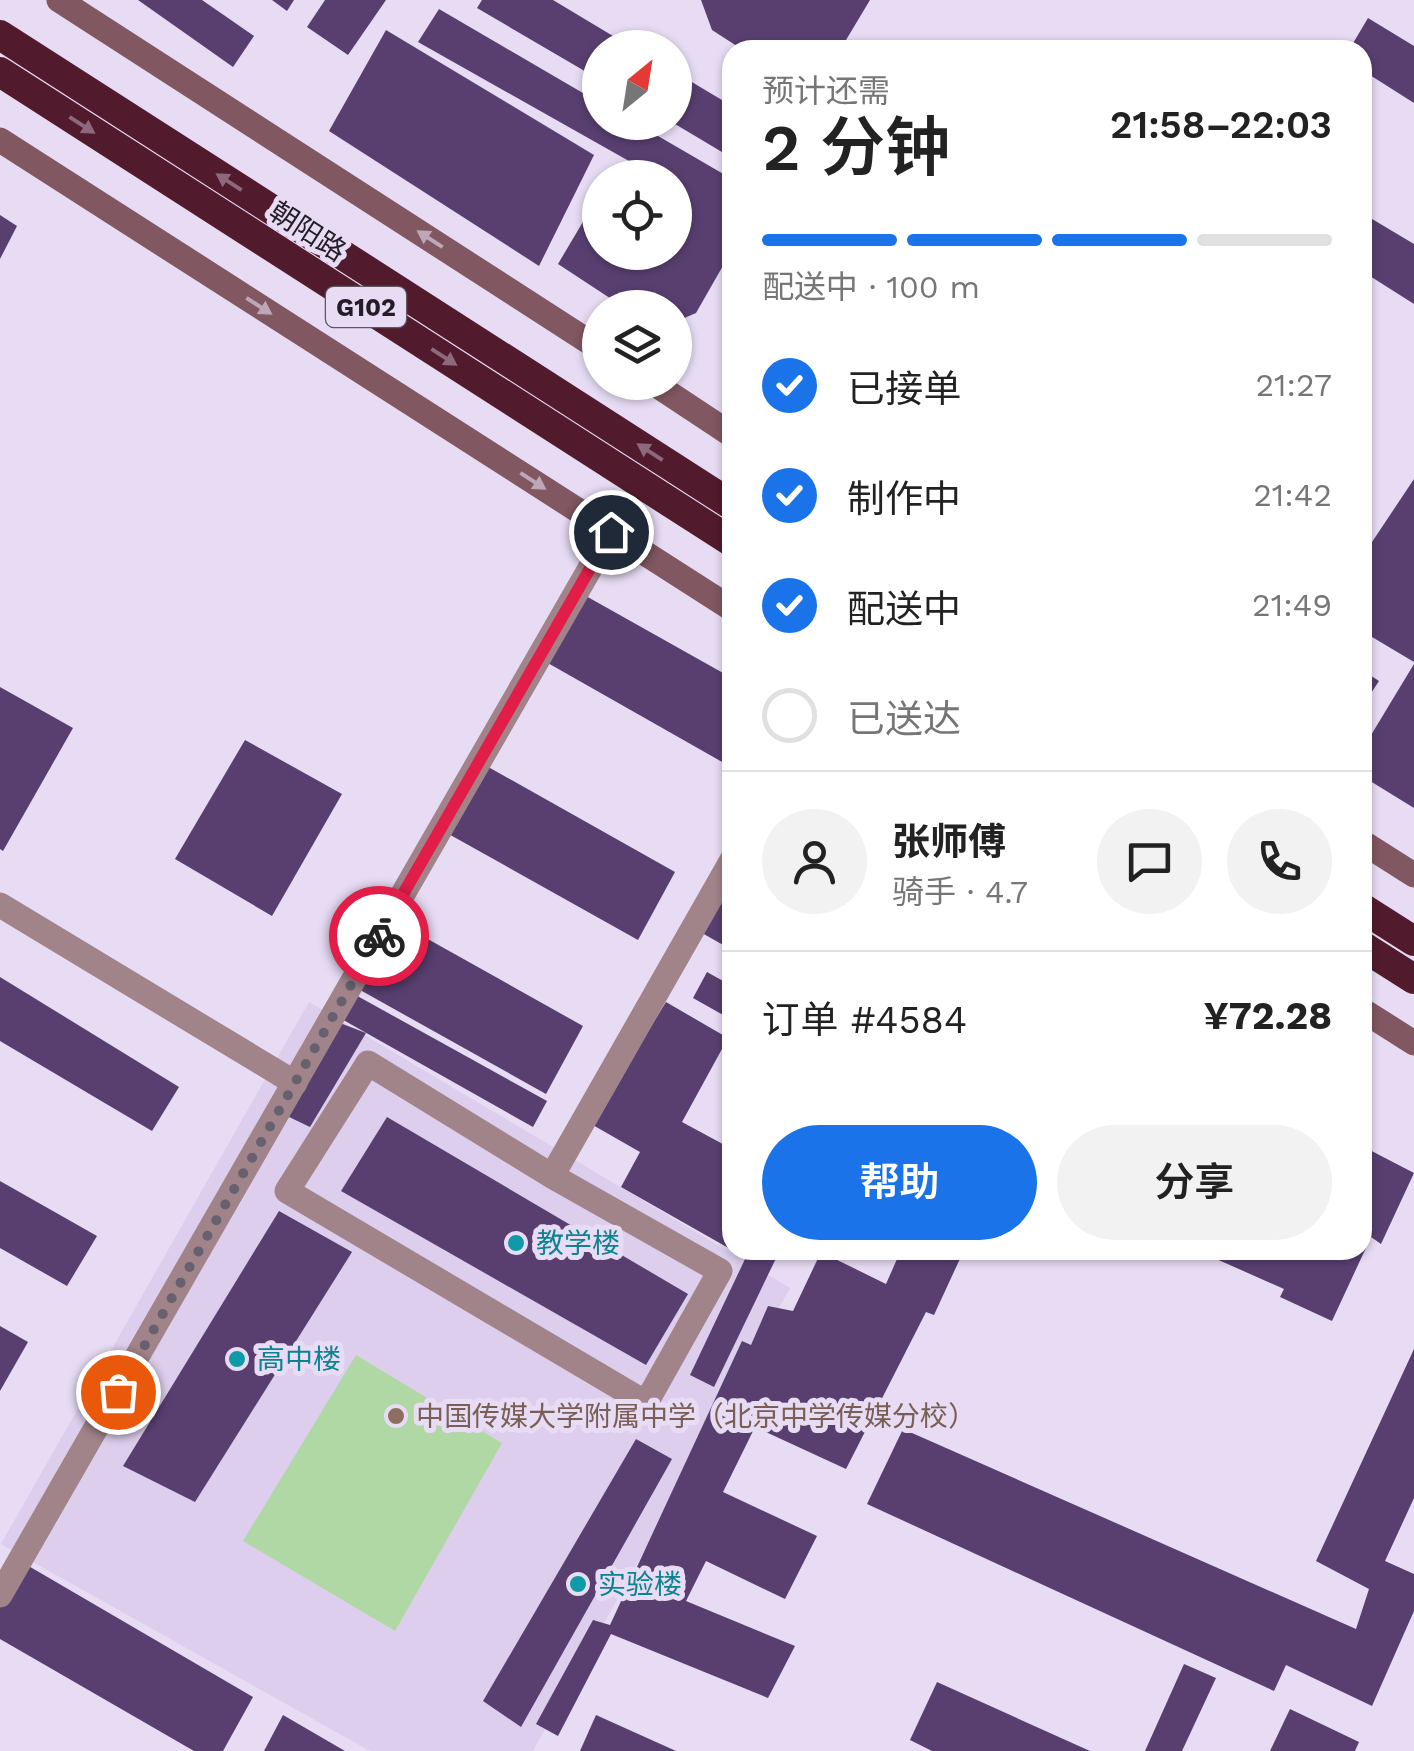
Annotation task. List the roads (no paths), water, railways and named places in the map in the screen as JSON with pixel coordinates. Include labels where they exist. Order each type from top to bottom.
[{"type":"highway","name":"朝阳路","points":[[0,35],[722,499]]},
{"type":"highway","name":"朝阳路","points":[[0,72],[722,536]]},
{"type":"highway","points":[[1372,915],[1414,942]]},
{"type":"highway","points":[[1372,952],[1414,979]]},
{"type":"street","points":[[59,0],[582,337]]},
{"type":"street","points":[[0,140],[722,603]]},
{"type":"street","points":[[679,400],[722,428]]},
{"type":"street","points":[[0,1595],[611,532]]},
{"type":"street","points":[[1372,848],[1414,875]]},
{"type":"street","points":[[552,1176],[722,878]]},
{"type":"street","points":[[0,905],[296,1083]]},
{"type":"street","points":[[1372,1016],[1414,1043]]},
{"type":"street","points":[[368,1063],[552,1176],[720,1272],[646,1403],[287,1191],[368,1063]]},
{"type":"place","name":"教学楼","points":[[516,1243]]},
{"type":"place","name":"高中楼","points":[[237,1359]]},
{"type":"place","name":"中国传媒大学附属中学（北京中学传媒分校）","points":[[396,1416]]},
{"type":"place","name":"实验楼","points":[[578,1584]]}]
